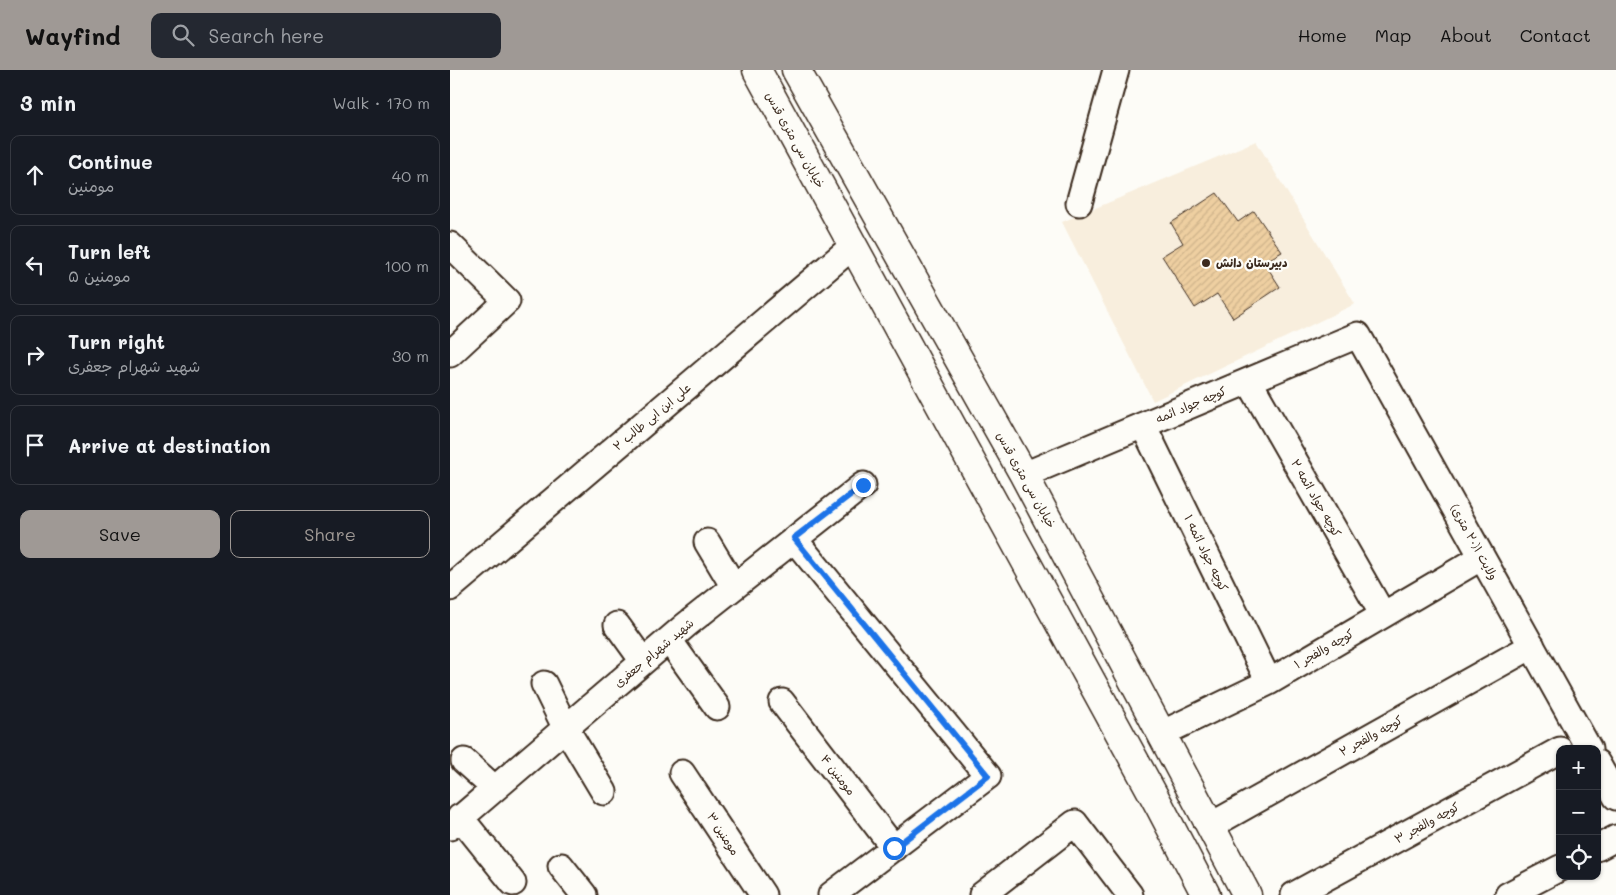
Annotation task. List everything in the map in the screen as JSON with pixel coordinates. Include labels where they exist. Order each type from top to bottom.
[{"type":"main road","name":"خیابان سی متری قدس","points":[[757,70],[1160,807],[1206,895]]},
{"type":"main road","name":"خیابان سی متری قدس","points":[[796,70],[1024,475],[1247,895]]},
{"type":"street","points":[[1079,203],[1116,70]]},
{"type":"street","points":[[450,245],[507,301],[450,354]]},
{"type":"street","name":"علی ابن ابی طالب ۲","points":[[450,588],[853,246]]},
{"type":"street","name":"کوچه جواد ائمه","points":[[1024,475],[1358,335]]},
{"type":"street","name":"ولایت ۱(۲۰ متری)","points":[[1358,335],[1532,646],[1574,745]]},
{"type":"street","name":"کوچه جواد ائمه ۲","points":[[1249,381],[1383,614]]},
{"type":"street","name":"کوچه جواد ائمه ۱","points":[[1143,425],[1269,682]]},
{"type":"street","name":"شهید شهرام جعفری","points":[[455,822],[643,661],[794,538],[863,485]]},
{"type":"street","points":[[794,538],[988,776],[831,895]]},
{"type":"street","points":[[707,542],[734,587]]},
{"type":"street","name":"کوچه والفجر ۱","points":[[1161,734],[1269,682],[1482,557]]},
{"type":"street","points":[[616,625],[643,661]]},
{"type":"street","points":[[669,640],[717,707]]},
{"type":"street","name":"کوچه والفجر ۲","points":[[1210,826],[1532,646]]},
{"type":"street","points":[[544,684],[566,727],[604,792]]},
{"type":"street","name":"مومنین ۴","points":[[782,702],[894,848]]},
{"type":"street","name":"کوچه والفجر ۳","points":[[1294,895],[1556,756]]},
{"type":"street","points":[[464,761],[494,788]]},
{"type":"street","points":[[1601,770],[1616,797]]},
{"type":"street","name":"مومنین ۳","points":[[682,773],[763,895]]},
{"type":"street","points":[[455,822],[513,883]]},
{"type":"street","points":[[982,895],[1075,823],[1130,895]]},
{"type":"street","points":[[1601,846],[1616,838]]},
{"type":"street","points":[[561,866],[584,895]]},
{"type":"street","points":[[1508,895],[1556,870]]},
{"type":"shaded area","name":"دبیرستان دانش","points":[[1256,141],[1355,304],[1153,401],[1062,222]]},
{"type":"building","points":[[1217,193],[1238,222],[1254,211],[1282,252],[1264,262],[1280,287],[1233,318],[1217,294],[1195,308],[1162,256],[1183,243],[1171,223]]},
{"type":"place","name":"دبیرستان دانش","points":[[1206,263]]},
{"type":"route","points":[[863,485],[794,538],[988,776],[894,848]]}]
